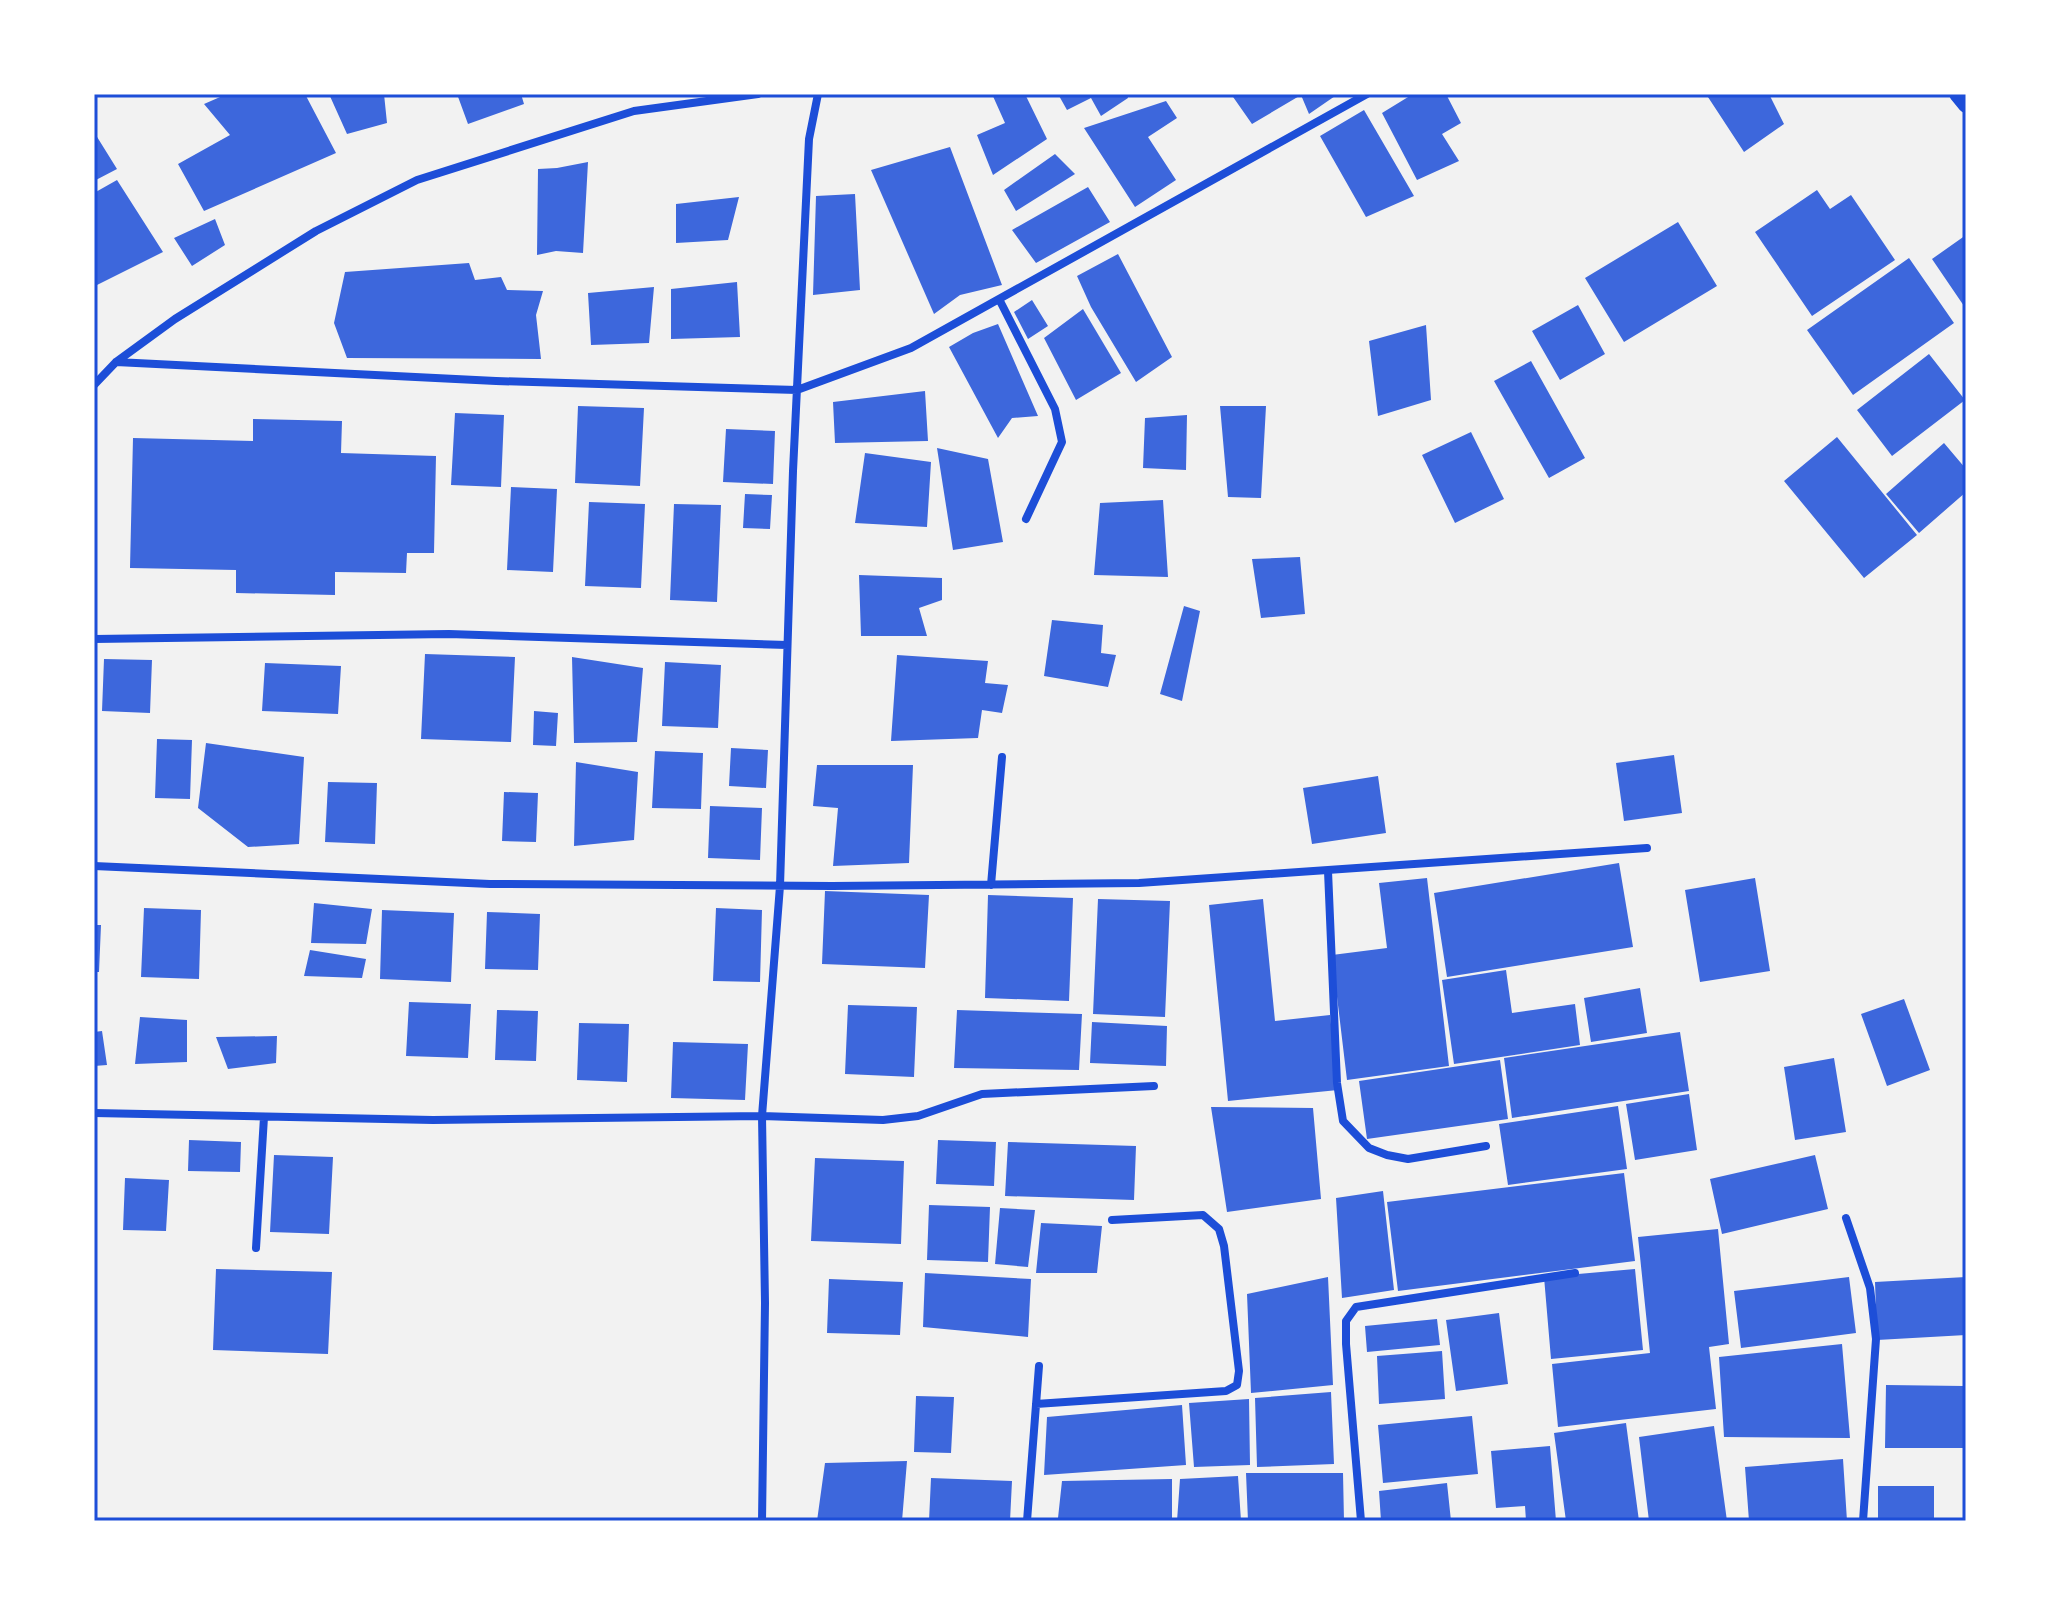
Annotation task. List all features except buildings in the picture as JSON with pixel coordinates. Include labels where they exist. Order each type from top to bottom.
[{"type":"main road","points":[[1957,94],[1966,105]]},
{"type":"street","points":[[94,385],[116,362],[175,319],[316,231],[417,180],[634,111],[758,94]]},
{"type":"street","points":[[762,1521],[765,1303],[762,1116],[780,886],[809,139],[818,94]]},
{"type":"street","points":[[116,362],[496,381],[797,390],[911,348],[1367,94]]},
{"type":"street","points":[[999,299],[1055,409],[1062,442],[1026,519]]},
{"type":"street","points":[[94,639],[449,634],[787,645]]},
{"type":"street","points":[[991,885],[1002,757]]},
{"type":"street","points":[[94,866],[490,884],[991,885],[1139,883],[1647,848]]},
{"type":"street","points":[[1328,871],[1337,1083],[1343,1121],[1369,1148],[1408,1159],[1486,1146]]},
{"type":"street","points":[[94,1113],[433,1120],[762,1116],[883,1120],[918,1116],[982,1094],[1154,1086]]},
{"type":"street","points":[[256,1248],[264,1117]]},
{"type":"street","points":[[1036,1404],[1226,1391],[1237,1385],[1239,1371],[1224,1246],[1219,1229],[1203,1215],[1112,1220]]},
{"type":"street","points":[[1846,1218],[1870,1288],[1876,1339],[1863,1521]]},
{"type":"street","points":[[1361,1521],[1346,1344],[1346,1321],[1356,1307],[1575,1273]]},
{"type":"street","points":[[1027,1521],[1039,1366]]}]
